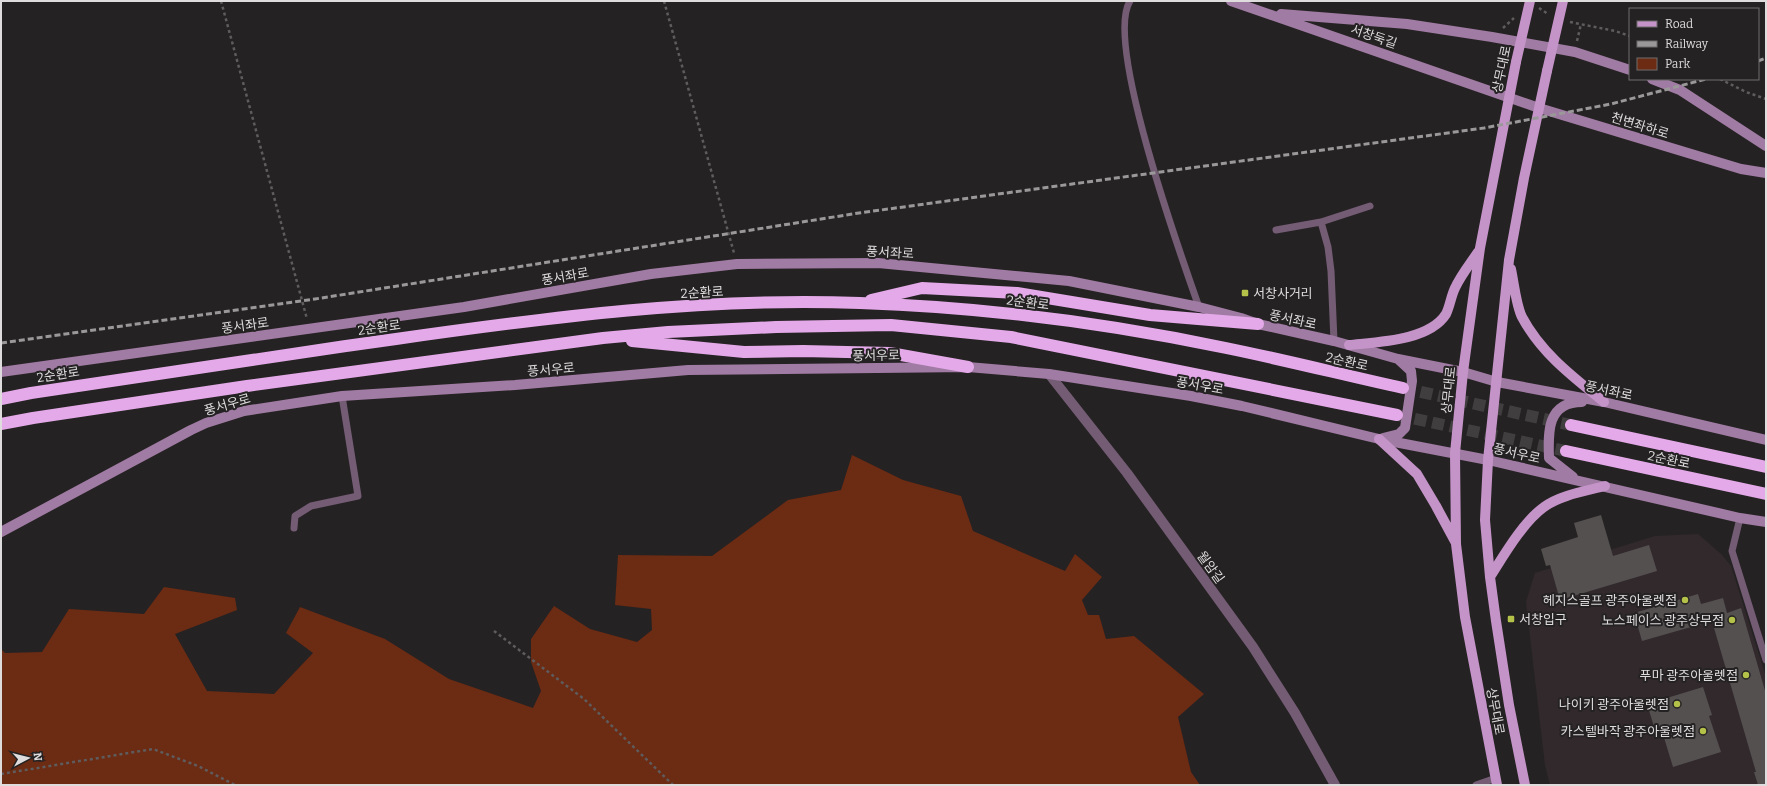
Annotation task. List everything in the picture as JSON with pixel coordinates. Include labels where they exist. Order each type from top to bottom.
[{"type":"highway","points":[[860,303],[922,288],[1017,293],[1150,314],[1258,324]]},
{"type":"highway","name":"2순환로","points":[[1,399],[30,393],[506,323],[623,310],[741,303],[860,303],[1010,313],[1143,332],[1226,348],[1403,388]]},
{"type":"highway","points":[[1,424],[247,386],[603,338],[668,332],[776,327],[891,325],[1011,337],[1397,415]]},
{"type":"highway","points":[[603,338],[744,352],[803,351],[890,353],[968,367]]},
{"type":"highway","name":"2순환로","points":[[1571,425],[1766,467]]},
{"type":"highway","name":"2순환로","points":[[1566,451],[1766,494]]},
{"type":"main road","name":"상무대로","points":[[1525,785],[1509,705],[1490,577],[1485,520],[1488,460],[1509,260],[1524,178],[1564,1]]},
{"type":"main road","name":"상무대로","points":[[1497,782],[1465,617],[1456,544],[1456,453],[1463,372],[1480,248],[1508,96],[1516,62],[1534,4]]},
{"type":"main road","points":[[1349,345],[1412,336],[1433,328],[1446,314],[1454,288],[1480,248]]},
{"type":"main road","points":[[1509,260],[1522,316],[1541,347],[1571,375],[1604,402]]},
{"type":"main road","points":[[1379,439],[1417,474],[1456,544]]},
{"type":"main road","points":[[1490,577],[1520,532],[1544,507],[1573,494],[1605,486]]},
{"type":"street","name":"서창둑길","points":[[1231,1],[1508,96]]},
{"type":"street","points":[[1265,12],[1406,24],[1575,52],[1629,70]]},
{"type":"street","points":[[1655,80],[1680,90],[1766,146]]},
{"type":"street","name":"천변좌하로","points":[[1508,96],[1539,108],[1741,169],[1766,174]]},
{"type":"street","name":"풍서좌로","points":[[1,372],[464,307],[651,274],[737,264],[878,263],[970,270],[1069,281],[1199,307],[1258,324],[1334,341],[1398,359],[1463,372],[1497,382],[1604,402],[1766,440]]},
{"type":"street","points":[[1379,439],[1400,434],[1405,428],[1412,381],[1411,371],[1398,359]]},
{"type":"street","name":"풍서우로","points":[[1,532],[206,423],[244,411],[342,396],[515,385],[688,370],[968,367],[1049,374],[1191,396],[1242,406],[1379,439],[1456,453],[1740,518],[1766,522]]},
{"type":"street","name":"월암길","points":[[1049,374],[1127,473],[1253,647],[1295,713],[1335,785]]},
{"type":"street","points":[[1576,480],[1549,458],[1548,433],[1555,413],[1570,402],[1604,402]]},
{"type":"lane","points":[[1130,1],[1125,15],[1124,30],[1126,54],[1142,129],[1170,224],[1199,307]]},
{"type":"lane","points":[[1276,230],[1321,222],[1370,206]]},
{"type":"lane","points":[[1321,222],[1328,247],[1331,271],[1334,341]]},
{"type":"lane","points":[[294,528],[295,516],[311,506],[358,496],[342,396]]},
{"type":"lane","points":[[1740,518],[1732,551],[1766,660]]},
{"type":"lane","points":[[1476,785],[1497,782]]},
{"type":"path","points":[[221,1],[310,329]]},
{"type":"path","points":[[664,1],[737,264]]},
{"type":"path","points":[[1534,4],[1553,16]]},
{"type":"path","points":[[1566,21],[1615,31],[1629,36]]},
{"type":"path","points":[[1575,52],[1581,24]]},
{"type":"path","points":[[1722,80],[1746,92],[1766,99]]},
{"type":"path","points":[[494,631],[584,699],[673,785]]},
{"type":"path","points":[[1,774],[153,749],[198,766],[236,785]]},
{"type":"shaded area","points":[[1698,534],[1721,554],[1731,566],[1766,677],[1766,785],[1550,785],[1545,765],[1526,602],[1535,573],[1655,536]]},
{"type":"green space","points":[[852,455],[903,480],[961,496],[973,531],[1065,571],[1075,554],[1102,577],[1082,600],[1088,615],[1099,615],[1106,639],[1134,636],[1204,694],[1178,717],[1191,772],[1200,785],[1,785],[1,649],[5,653],[42,652],[69,609],[144,614],[164,587],[235,598],[237,610],[175,634],[207,691],[274,694],[313,653],[286,633],[300,607],[385,639],[449,679],[533,708],[541,691],[531,662],[531,639],[554,606],[590,629],[637,642],[652,630],[651,609],[615,605],[618,555],[712,556],[788,500],[841,490]]},
{"type":"building","points":[[1601,515],[1613,556],[1649,545],[1657,571],[1560,600],[1550,565],[1546,566],[1541,549],[1578,537],[1574,523]]},
{"type":"building","points":[[1698,594],[1701,604],[1723,598],[1727,613],[1741,608],[1766,694],[1766,785],[1758,785],[1754,772],[1756,772],[1712,621],[1642,641],[1634,613]]},
{"type":"building","points":[[1703,687],[1712,715],[1709,716],[1721,752],[1673,767],[1662,731],[1656,733],[1647,704]]},
{"type":"tunnel","points":[[1403,388],[1571,425]]},
{"type":"tunnel","points":[[1397,415],[1566,451]]},
{"type":"railway","points":[[1759,61],[1766,58]]},
{"type":"railway","points":[[1,343],[315,299],[859,213],[1484,128],[1611,104],[1702,80]]},
{"type":"place","name":"서창사거리","points":[[1245,293]]},
{"type":"place","name":"헤지스골프 광주아울렛점","points":[[1685,600]]},
{"type":"place","name":"서창입구","points":[[1511,619]]},
{"type":"place","name":"노스페이스 광주상무점","points":[[1732,620]]},
{"type":"place","name":"푸마 광주아울렛점","points":[[1746,675]]},
{"type":"place","name":"나이키 광주아울렛점","points":[[1677,704]]},
{"type":"place","name":"카스텔바작 광주아울렛점","points":[[1703,731]]}]
